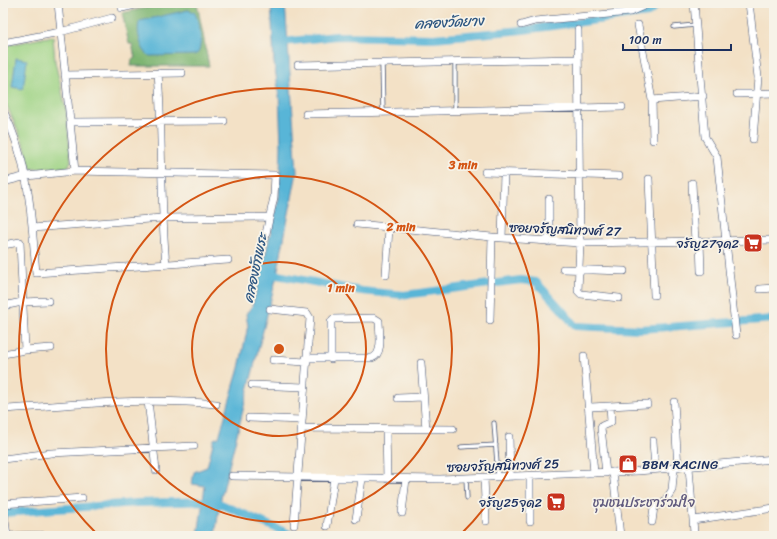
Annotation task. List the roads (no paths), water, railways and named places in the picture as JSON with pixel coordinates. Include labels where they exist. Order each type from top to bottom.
[{"type":"street","points":[[58,3],[75,171]]},
{"type":"street","points":[[121,3],[122,8],[144,3]]},
{"type":"street","points":[[521,25],[547,19],[630,12],[650,3]]},
{"type":"street","points":[[694,3],[703,96],[705,137],[717,157],[736,335]]},
{"type":"street","points":[[749,3],[758,77],[753,139]]},
{"type":"street","points":[[3,43],[60,32],[112,18]]},
{"type":"street","points":[[638,25],[652,100],[653,140]]},
{"type":"street","points":[[578,30],[579,293],[619,298]]},
{"type":"street","points":[[298,65],[578,59]]},
{"type":"street","points":[[158,73],[162,122],[162,218],[166,264]]},
{"type":"street","points":[[65,75],[182,73]]},
{"type":"street","points":[[737,94],[774,93]]},
{"type":"street","points":[[652,100],[703,96]]},
{"type":"street","points":[[306,114],[622,107]]},
{"type":"street","points":[[3,110],[14,133],[27,176],[36,273],[228,260]]},
{"type":"street","points":[[71,122],[224,121]]},
{"type":"street","points":[[3,182],[27,176],[75,171],[275,175],[274,197],[265,238]]},
{"type":"street","points":[[485,172],[619,176]]},
{"type":"street","points":[[502,238],[504,173]]},
{"type":"street","points":[[649,179],[654,295]]},
{"type":"street","points":[[692,183],[701,271]]},
{"type":"street","points":[[549,242],[550,199]]},
{"type":"street","points":[[32,228],[162,218],[270,217]]},
{"type":"street","name":"ซอยจรัญสนิทวงศ์ 27","points":[[357,224],[549,242],[652,243],[774,240]]},
{"type":"street","points":[[386,275],[389,228]]},
{"type":"street","points":[[490,320],[492,237]]},
{"type":"street","points":[[3,245],[20,242],[25,350]]},
{"type":"street","points":[[563,269],[624,271]]},
{"type":"street","points":[[760,289],[774,288]]},
{"type":"street","points":[[3,306],[22,302],[48,301]]},
{"type":"street","points":[[270,309],[310,315],[301,428],[299,478],[294,525]]},
{"type":"street","points":[[273,360],[376,357],[378,354],[380,340],[379,321],[374,318],[333,319],[331,322],[331,358]]},
{"type":"street","points":[[3,354],[25,350],[51,348]]},
{"type":"street","points":[[584,356],[594,473]]},
{"type":"street","points":[[420,363],[426,429]]},
{"type":"street","points":[[252,384],[304,387]]},
{"type":"street","points":[[398,398],[423,397]]},
{"type":"street","points":[[148,401],[156,470]]},
{"type":"street","points":[[3,409],[148,401],[184,401],[216,404]]},
{"type":"street","points":[[652,522],[654,507],[664,503],[672,490],[676,468],[674,402]]},
{"type":"street","points":[[591,407],[647,404]]},
{"type":"street","points":[[610,406],[611,422],[602,426],[601,428],[610,472],[620,536]]},
{"type":"street","points":[[249,418],[302,420]]},
{"type":"street","points":[[301,428],[453,429]]},
{"type":"street","points":[[386,429],[387,479]]},
{"type":"street","points":[[509,437],[510,476]]},
{"type":"street","points":[[653,441],[654,469]]},
{"type":"street","points":[[3,459],[51,453],[194,446]]},
{"type":"street","name":"ซอยจรัญสนิทวงศ์ 25","points":[[232,476],[387,479],[484,478],[676,468],[774,458]]},
{"type":"street","points":[[689,467],[694,533]]},
{"type":"street","points":[[530,476],[530,521]]},
{"type":"street","points":[[327,526],[334,478]]},
{"type":"street","points":[[356,519],[362,478]]},
{"type":"street","points":[[484,478],[486,521]]},
{"type":"street","points":[[402,513],[406,479]]},
{"type":"street","points":[[41,535],[7,536],[3,504],[82,498]]},
{"type":"street","points":[[694,520],[774,508]]},
{"type":"lane","points":[[674,27],[696,26]]},
{"type":"lane","points":[[455,62],[455,111]]},
{"type":"lane","points":[[382,63],[383,112]]},
{"type":"lane","points":[[494,424],[498,477]]},
{"type":"lane","points":[[461,447],[496,445]]},
{"type":"lane","points":[[466,478],[467,498]]},
{"type":"water","points":[[271,3],[285,3],[297,172],[277,275],[220,502],[215,536],[198,536],[205,486],[192,484],[194,472],[207,467],[214,439],[219,437],[239,368],[248,326],[246,314],[252,306],[257,290],[279,198],[281,146],[279,93],[274,63]]},
{"type":"water","points":[[188,10],[194,12],[198,21],[201,38],[198,53],[194,55],[150,56],[147,54],[140,40],[138,29],[140,21]]},
{"type":"water","points":[[16,58],[27,60],[23,89],[12,87]]},
{"type":"waterway","name":"คลองวัดยาง","points":[[283,42],[336,36],[434,38],[523,30],[648,13],[659,3]]},
{"type":"waterway","points":[[272,274],[361,291],[404,295],[521,280],[536,282],[575,326],[641,329],[774,319]]},
{"type":"waterway","points":[[3,513],[136,503],[214,501],[294,536]]},
{"type":"place","name":"จรัญ27จุด2","points":[[753,243]]},
{"type":"place","name":"BBM RACING","points":[[628,464]]},
{"type":"place","name":"จรัญ25จุด2","points":[[556,502]]},
{"type":"district","name":"ชุมชนประชาร่วมใจ","points":[[644,502]]},
{"type":"water label","name":"คลองชักพระ","points":[[255,268]]}]
